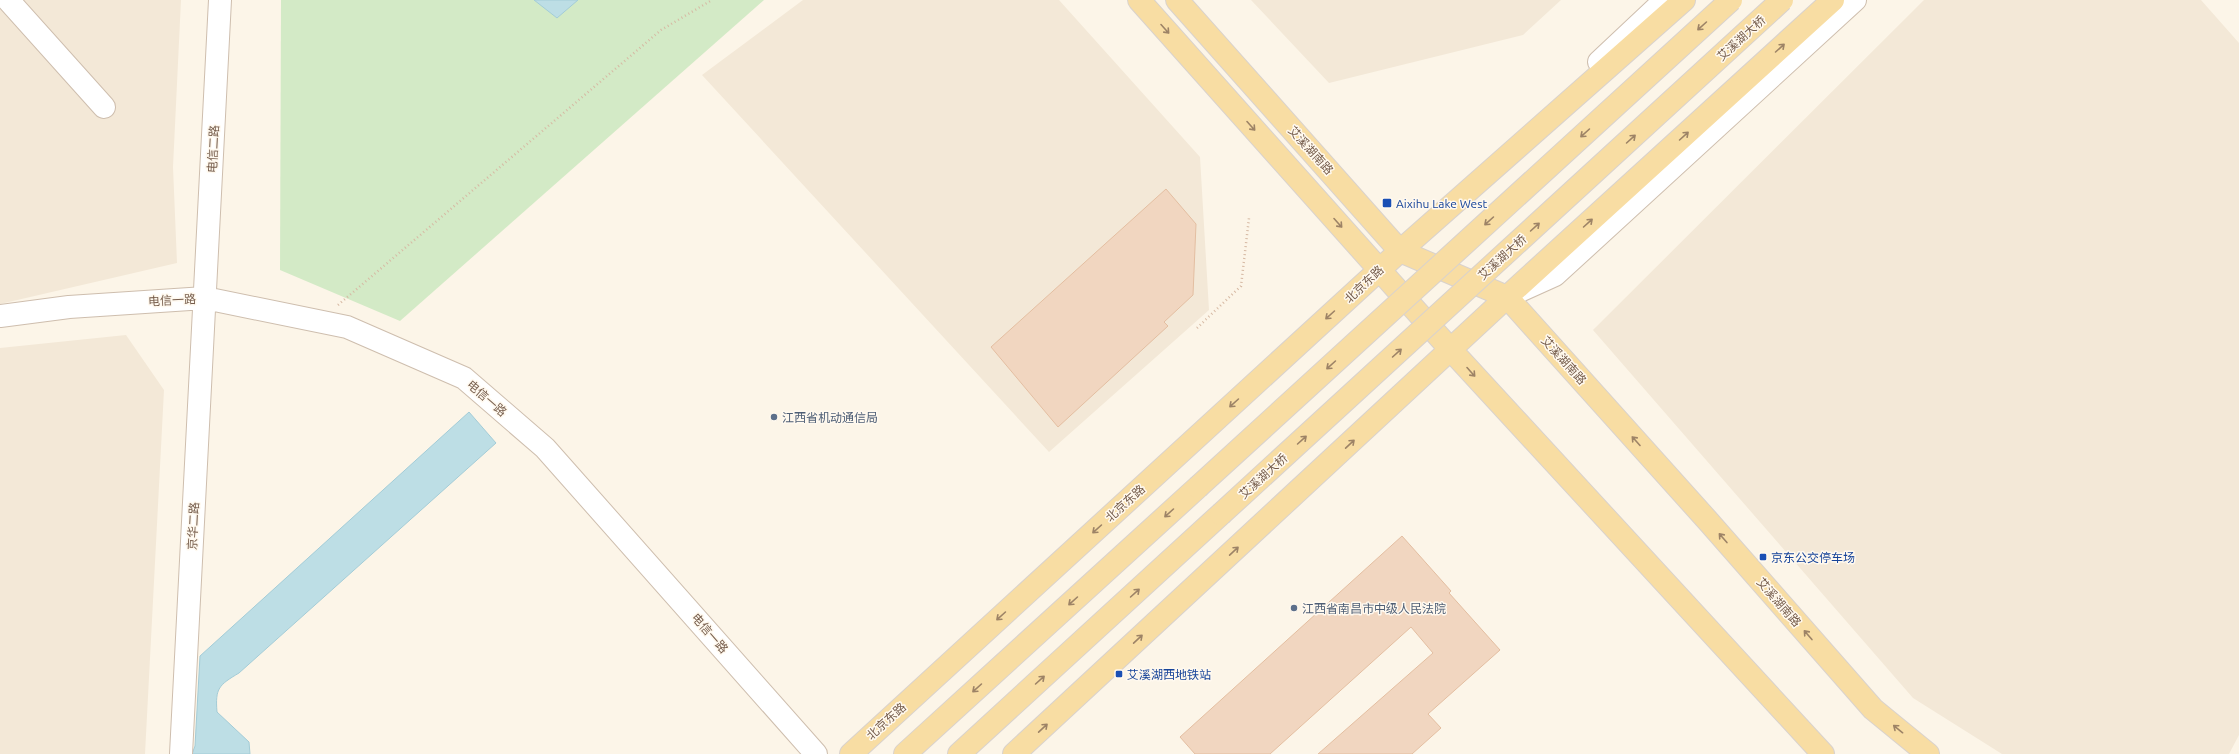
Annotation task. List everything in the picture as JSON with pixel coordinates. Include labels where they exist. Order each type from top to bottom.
[{"type":"main road","points":[[1139,0],[1451,350],[1823,754]]},
{"type":"main road","name":"艾溪湖南路","points":[[1177,0],[1400,251],[1507,297],[1708,521],[1873,709],[1928,754]]},
{"type":"main road","name":"北京东路","points":[[851,754],[1400,251],[1684,0]]},
{"type":"main road","points":[[905,754],[1731,0]]},
{"type":"main road","name":"艾溪湖大桥","points":[[959,754],[1782,0]]},
{"type":"main road","points":[[1014,754],[1507,297],[1833,0]]},
{"type":"street","points":[[8,0],[104,107]]},
{"type":"street","name":"电信二路","points":[[206,298],[220,0]]},
{"type":"street","points":[[1400,251],[1500,153],[1665,0]]},
{"type":"street","points":[[1507,297],[1555,275],[1855,0]]},
{"type":"street","name":"电信一路","points":[[0,316],[69,306],[206,298],[347,327],[464,378],[545,448],[816,754]]},
{"type":"street","name":"京华二路","points":[[181,754],[206,298]]},
{"type":"path","points":[[319,322],[661,30],[712,0]]},
{"type":"path","points":[[1197,328],[1241,286],[1249,218]]},
{"type":"shaded area","points":[[0,0],[181,0],[173,167],[177,263],[0,304]]},
{"type":"shaded area","points":[[803,0],[1059,0],[1200,157],[1209,310],[1049,452],[702,75]]},
{"type":"shaded area","points":[[1251,0],[1561,0],[1523,35],[1329,83]]},
{"type":"shaded area","points":[[1924,0],[2201,0],[2239,43],[2239,735],[2229,754],[2002,754],[1913,698],[1593,330]]},
{"type":"shaded area","points":[[126,335],[164,390],[145,754],[0,754],[0,348]]},
{"type":"green space","points":[[281,0],[764,0],[400,321],[280,270]]},
{"type":"water","points":[[534,0],[578,0],[557,18]]},
{"type":"water","points":[[469,412],[496,443],[239,673],[223,684],[220,688],[217,697],[217,712],[249,742],[250,754],[192,754],[195,746],[200,656]]},
{"type":"building","points":[[1166,189],[1196,224],[1193,295],[1164,322],[1168,326],[1058,427],[991,347]]},
{"type":"building","points":[[1402,536],[1451,591],[1449,593],[1500,650],[1428,714],[1441,728],[1412,754],[1318,754],[1433,653],[1411,627],[1270,754],[1195,754],[1180,737]]},
{"type":"place","name":"Aixihu Lake West","points":[[1387,203]]},
{"type":"place","name":"江西省机动通信局","points":[[774,417]]},
{"type":"place","name":"京东公交停车场","points":[[1763,557]]},
{"type":"place","name":"江西省南昌市中级人民法院","points":[[1294,608]]},
{"type":"place","name":"艾溪湖西地铁站","points":[[1119,674]]}]
